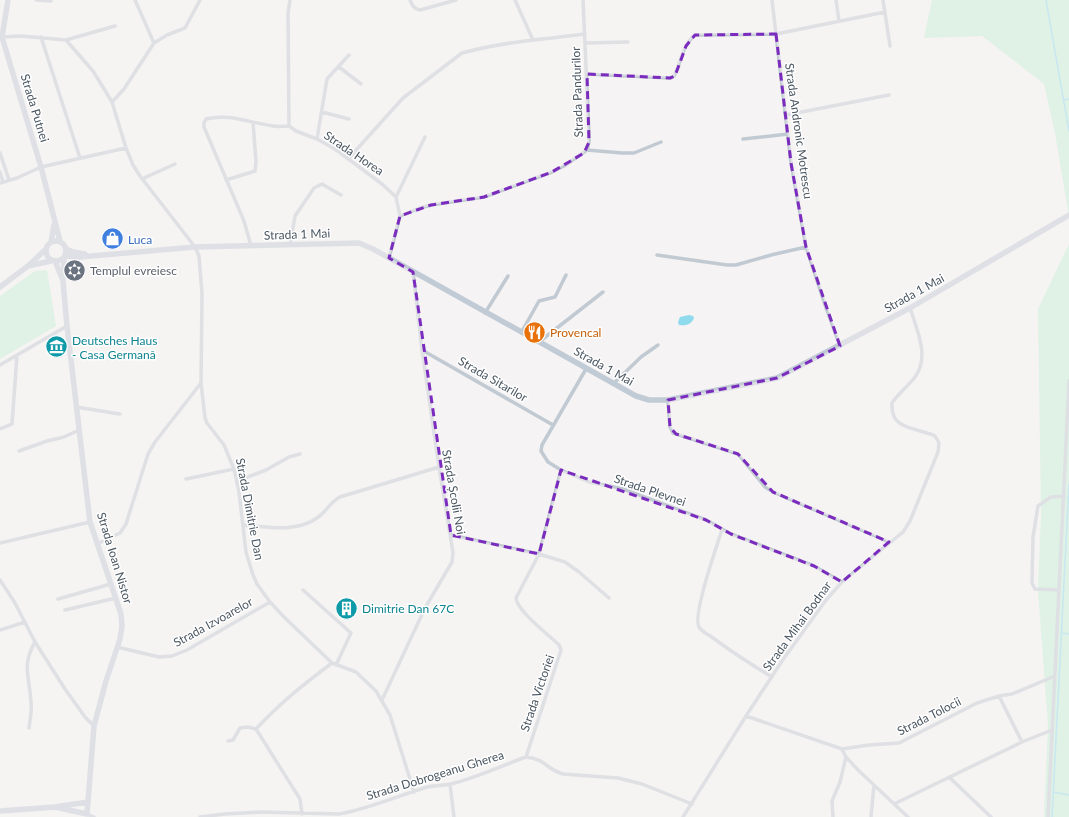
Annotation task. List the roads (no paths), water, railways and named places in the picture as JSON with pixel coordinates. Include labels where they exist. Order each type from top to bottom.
[{"type":"main road","name":"Strada Putnei","points":[[8,0],[1,37],[41,167],[60,241]]},
{"type":"main road","name":"Strada 1 Mai","points":[[64,257],[195,247],[359,243],[389,258],[520,333],[636,396],[650,400],[668,400],[777,378],[910,308],[1069,215]]},
{"type":"main road","name":"Strada Putnei","points":[[51,242],[54,222]]},
{"type":"main road","points":[[0,287],[28,266],[46,249],[51,242],[60,241],[66,248],[64,257],[58,261],[28,266]]},
{"type":"main road","name":"Strada 1 Mai","points":[[66,248],[73,252],[89,255]]},
{"type":"main road","points":[[46,249],[46,256],[53,261]]},
{"type":"main road","name":"Strada Ioan Nistor","points":[[64,257],[63,281],[67,326],[90,522],[121,614],[122,626],[120,639],[98,707],[94,726],[87,814]]},
{"type":"main road","name":"Strada Ioan Nistor","points":[[53,261],[63,281]]},
{"type":"main road","points":[[0,811],[54,808],[88,802]]},
{"type":"main road","points":[[54,808],[87,814]]},
{"type":"street","points":[[36,0],[51,1]]},
{"type":"street","points":[[135,0],[154,43]]},
{"type":"street","points":[[112,102],[124,88],[154,43],[167,35],[185,28],[200,0]]},
{"type":"street","points":[[251,246],[244,221],[204,127],[204,121],[206,118],[228,117],[274,126],[289,126],[288,12],[290,0]]},
{"type":"street","points":[[410,0],[412,5],[416,9],[420,10],[456,0]]},
{"type":"street","points":[[515,0],[533,40]]},
{"type":"street","name":"Strada Pandurilor","points":[[400,216],[431,205],[484,198],[501,192],[552,172],[564,166],[587,150],[590,142],[590,134],[583,0]]},
{"type":"street","name":"Strada Andronic Motrescu","points":[[772,0],[786,115],[790,163],[806,247],[824,305],[840,346]]},
{"type":"street","points":[[836,0],[838,21]]},
{"type":"street","points":[[883,0],[890,46]]},
{"type":"street","points":[[587,74],[670,78],[674,76],[686,46],[695,35],[776,34],[885,12]]},
{"type":"street","points":[[1,37],[21,36],[66,40],[115,26]]},
{"type":"street","points":[[348,159],[403,98],[462,53],[533,40],[585,34]]},
{"type":"street","points":[[41,38],[80,158]]},
{"type":"street","points":[[66,40],[93,71],[112,102],[126,148],[133,165],[142,179],[195,247]]},
{"type":"street","points":[[585,43],[628,42]]},
{"type":"street","points":[[317,140],[327,78],[349,55]]},
{"type":"street","points":[[339,67],[361,84]]},
{"type":"street","points":[[786,115],[889,95]]},
{"type":"street","points":[[322,112],[349,119]]},
{"type":"street","points":[[226,180],[255,171],[254,122]]},
{"type":"street","name":"Strada Horea","points":[[289,126],[296,131],[317,140],[348,159],[382,184],[396,197]]},
{"type":"street","points":[[743,139],[788,134]]},
{"type":"street","points":[[389,258],[400,216],[396,197],[425,137]]},
{"type":"street","points":[[587,150],[634,153],[661,142]]},
{"type":"street","points":[[0,172],[2,183],[41,167],[126,148]]},
{"type":"street","points":[[0,153],[9,180]]},
{"type":"street","points":[[142,179],[175,164]]},
{"type":"street","points":[[290,245],[295,216],[314,188],[322,184],[341,195]]},
{"type":"street","name":"Strada Dimitrie Dan","points":[[195,247],[200,262],[202,294],[202,383],[204,418],[224,445],[234,469],[237,481],[246,552],[251,570],[257,584],[270,602],[334,664],[349,668],[361,676],[376,691],[390,715],[408,768],[414,792]]},
{"type":"street","points":[[657,255],[736,265],[806,247]]},
{"type":"street","name":"Strada Școlii Noi","points":[[382,700],[425,608],[452,562],[453,553],[422,350],[413,272]]},
{"type":"street","points":[[520,333],[539,301],[555,297],[566,275]]},
{"type":"street","points":[[485,313],[508,276]]},
{"type":"street","points":[[539,343],[603,292]]},
{"type":"street","name":"Strada Mihai Bodnar","points":[[682,817],[692,804],[746,716],[826,600],[842,582],[903,532],[910,521],[938,452],[939,443],[935,436],[901,424],[896,421],[893,415],[892,404],[916,376],[921,366],[922,347],[910,308]]},
{"type":"street","points":[[0,365],[67,326]]},
{"type":"street","points":[[613,384],[641,357],[658,345]]},
{"type":"street","name":"Strada Sitarilor","points":[[422,350],[553,425]]},
{"type":"street","points":[[0,429],[12,424],[17,355]]},
{"type":"street","name":"Strada Plevnei","points":[[586,369],[542,445],[541,451],[548,462],[561,470],[589,482],[623,489],[706,520],[722,530],[814,566],[842,582]]},
{"type":"street","points":[[1048,817],[1069,381]]},
{"type":"street","points":[[97,544],[120,533],[126,524],[148,454],[155,442],[202,383]]},
{"type":"street","points":[[668,400],[670,427],[673,433],[738,454],[765,486],[773,492],[889,542]]},
{"type":"street","points":[[76,407],[120,414]]},
{"type":"street","points":[[19,451],[79,430]]},
{"type":"street","points":[[237,481],[266,470],[289,457],[300,454]]},
{"type":"street","points":[[243,525],[283,528],[308,524],[317,518],[333,500],[439,466]]},
{"type":"street","points":[[186,479],[234,469]]},
{"type":"street","name":"Strada Victoriei","points":[[526,757],[561,653],[559,645],[522,611],[516,603],[516,598],[525,584],[539,554],[561,470]]},
{"type":"street","points":[[1059,590],[1035,589],[1032,583],[1033,537],[1038,506],[1051,497],[1064,496]]},
{"type":"street","points":[[0,543],[90,522]]},
{"type":"street","points":[[722,530],[704,586],[698,624],[702,630],[729,650],[772,677]]},
{"type":"street","points":[[451,535],[539,554],[565,562],[579,572],[608,598]]},
{"type":"street","points":[[0,580],[12,598],[34,642],[65,689],[85,717],[94,726]]},
{"type":"street","points":[[58,599],[111,584]]},
{"type":"street","points":[[256,729],[276,708],[306,682],[334,664],[351,633],[303,590]]},
{"type":"street","points":[[65,610],[116,598]]},
{"type":"street","name":"Strada Izvoarelor","points":[[117,647],[159,657],[172,656],[199,644],[270,602]]},
{"type":"street","points":[[0,630],[25,622]]},
{"type":"street","points":[[29,728],[31,703],[26,670],[28,656],[34,642]]},
{"type":"street","name":"Strada Tolocii","points":[[746,716],[842,749],[899,743],[977,703],[1012,694],[1055,676]]},
{"type":"street","points":[[1000,696],[1022,742]]},
{"type":"street","points":[[228,741],[233,740],[240,728],[248,727],[256,729],[300,799],[302,814]]},
{"type":"street","points":[[894,804],[1022,742],[1052,730]]},
{"type":"street","points":[[842,749],[846,757],[908,817]]},
{"type":"street","points":[[526,757],[535,758],[542,761],[557,773],[618,778],[642,784],[692,804]]},
{"type":"street","name":"Strada Dobrogeanu Gherea","points":[[200,817],[240,812],[339,816],[365,809],[425,788],[450,784],[468,779],[526,757]]},
{"type":"street","points":[[833,817],[832,801],[840,782],[846,757]]},
{"type":"street","points":[[949,777],[991,817]]},
{"type":"street","points":[[450,784],[454,817]]},
{"type":"street","points":[[871,817],[874,785]]},
{"type":"street","points":[[87,814],[94,817]]},
{"type":"water","points":[[689,315],[693,316],[694,318],[690,324],[679,325],[678,322],[680,317]]},
{"type":"waterway","points":[[1046,0],[1069,131]]},
{"type":"waterway","points":[[1063,100],[1069,99]]},
{"type":"waterway","points":[[1052,817],[1069,484]]},
{"type":"waterway","points":[[1061,633],[1069,634]]},
{"type":"waterway","points":[[1053,792],[1069,795]]},
{"type":"place","name":"Luca","points":[[112,239]]},
{"type":"place","name":"Templul evreiesc","points":[[75,270]]},
{"type":"place","name":"Provencal","points":[[534,332]]},
{"type":"place","name":"Deutsches Haus - Casa Germană","points":[[56,347]]},
{"type":"place","name":"Dimitrie Dan 67C","points":[[347,608]]}]
